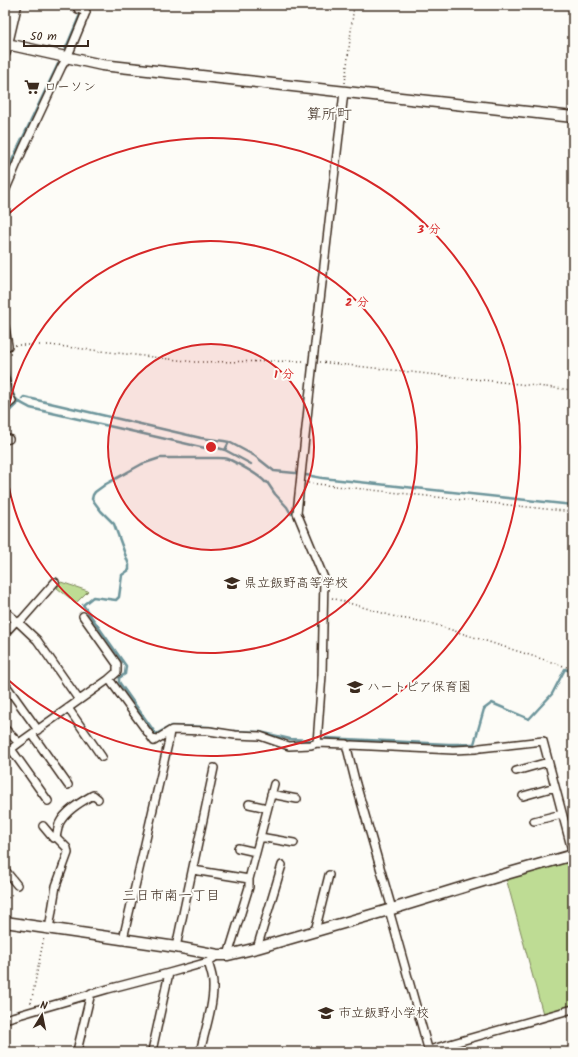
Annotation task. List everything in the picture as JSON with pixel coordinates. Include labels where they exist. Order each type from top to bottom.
[{"type":"street","points":[[16,5],[6,48],[102,65],[573,117]]},
{"type":"street","points":[[5,191],[24,147],[67,58],[83,9]]},
{"type":"street","points":[[317,743],[322,675],[324,578],[297,513],[344,92]]},
{"type":"street","points":[[5,327],[6,346]]},
{"type":"street","points":[[5,380],[8,394],[12,401],[5,408]]},
{"type":"street","points":[[5,633],[55,582]]},
{"type":"street","points":[[5,611],[37,640],[79,700]]},
{"type":"street","points":[[48,801],[8,752],[118,672],[117,664],[83,616]]},
{"type":"street","points":[[109,679],[154,741],[172,730],[209,731],[235,735],[260,736],[289,746],[311,745],[317,743],[346,744],[429,1051],[573,1009]]},
{"type":"street","points":[[5,684],[38,730]]},
{"type":"street","points":[[68,708],[102,757]]},
{"type":"street","points":[[5,729],[19,743]]},
{"type":"street","points":[[123,939],[170,731]]},
{"type":"street","points":[[32,734],[68,785]]},
{"type":"street","points":[[5,1019],[91,993],[208,962],[223,955],[257,948],[573,855],[543,741],[476,749],[453,750],[350,745],[347,747]]},
{"type":"street","points":[[516,771],[548,762]]},
{"type":"street","points":[[176,947],[214,768]]},
{"type":"street","points":[[223,955],[249,887],[256,852],[274,784]]},
{"type":"street","points":[[523,796],[555,787]]},
{"type":"street","points":[[271,794],[297,799]]},
{"type":"street","points":[[56,837],[59,824],[68,813],[93,795],[98,799]]},
{"type":"street","points":[[249,804],[267,808]]},
{"type":"street","points":[[534,821],[562,814]]},
{"type":"street","points":[[43,826],[53,838],[56,837],[67,848],[68,853],[56,886],[48,929]]},
{"type":"street","points":[[260,836],[294,843]]},
{"type":"street","points":[[238,848],[256,852]]},
{"type":"street","points":[[257,948],[282,865]]},
{"type":"street","points":[[5,870],[17,885]]},
{"type":"street","points":[[193,870],[250,879]]},
{"type":"street","points":[[315,931],[329,875]]},
{"type":"street","points":[[5,922],[223,955]]},
{"type":"street","points":[[200,1052],[213,992],[213,981],[208,962]]},
{"type":"street","points":[[152,1050],[169,973]]},
{"type":"street","points":[[82,1052],[77,1051],[91,993]]},
{"type":"path","points":[[344,92],[354,5]]},
{"type":"path","points":[[6,346],[49,345],[195,362],[313,361],[573,390]]},
{"type":"path","points":[[300,481],[573,512]]},
{"type":"path","points":[[324,596],[399,618],[433,624],[573,669]]},
{"type":"path","points":[[5,900],[10,897],[17,885]]},
{"type":"path","points":[[29,1012],[48,929]]},
{"type":"green space","points":[[61,582],[88,591],[76,603],[57,588]]},
{"type":"green space","points":[[573,860],[573,1006],[543,1014],[506,878]]},
{"type":"waterway","points":[[65,50],[84,5]]},
{"type":"waterway","points":[[5,175],[58,64]]},
{"type":"waterway","points":[[5,352],[10,384],[14,395],[16,399],[30,408],[205,448],[218,448],[225,450],[251,464]]},
{"type":"waterway","points":[[22,399],[24,397],[201,438],[229,442],[255,456],[274,471],[322,478],[573,505]]},
{"type":"waterway","points":[[5,415],[19,402]]},
{"type":"waterway","points":[[225,450],[229,442]]},
{"type":"waterway","points":[[224,730],[209,727],[171,726],[156,734],[119,682],[119,678],[125,674],[126,666],[83,605],[93,597],[116,600],[119,597],[122,575],[129,570],[129,565],[114,524],[92,499],[93,495],[106,484],[142,464],[160,458],[224,458],[242,466],[267,482],[291,514]]},
{"type":"waterway","points":[[326,738],[474,744],[484,709],[492,703],[529,719],[552,694],[565,669],[573,672]]},
{"type":"waterway","points":[[231,731],[260,732],[290,739],[310,740]]},
{"type":"place","name":"ローソン","points":[[32,87]]},
{"type":"place","name":"県立飯野高等学校","points":[[232,583]]},
{"type":"place","name":"ハートピア保育園","points":[[355,687]]},
{"type":"place","name":"市立飯野小学校","points":[[326,1013]]},
{"type":"district","name":"算所町","points":[[329,115]]},
{"type":"district","name":"三日市南一丁目","points":[[171,896]]}]
